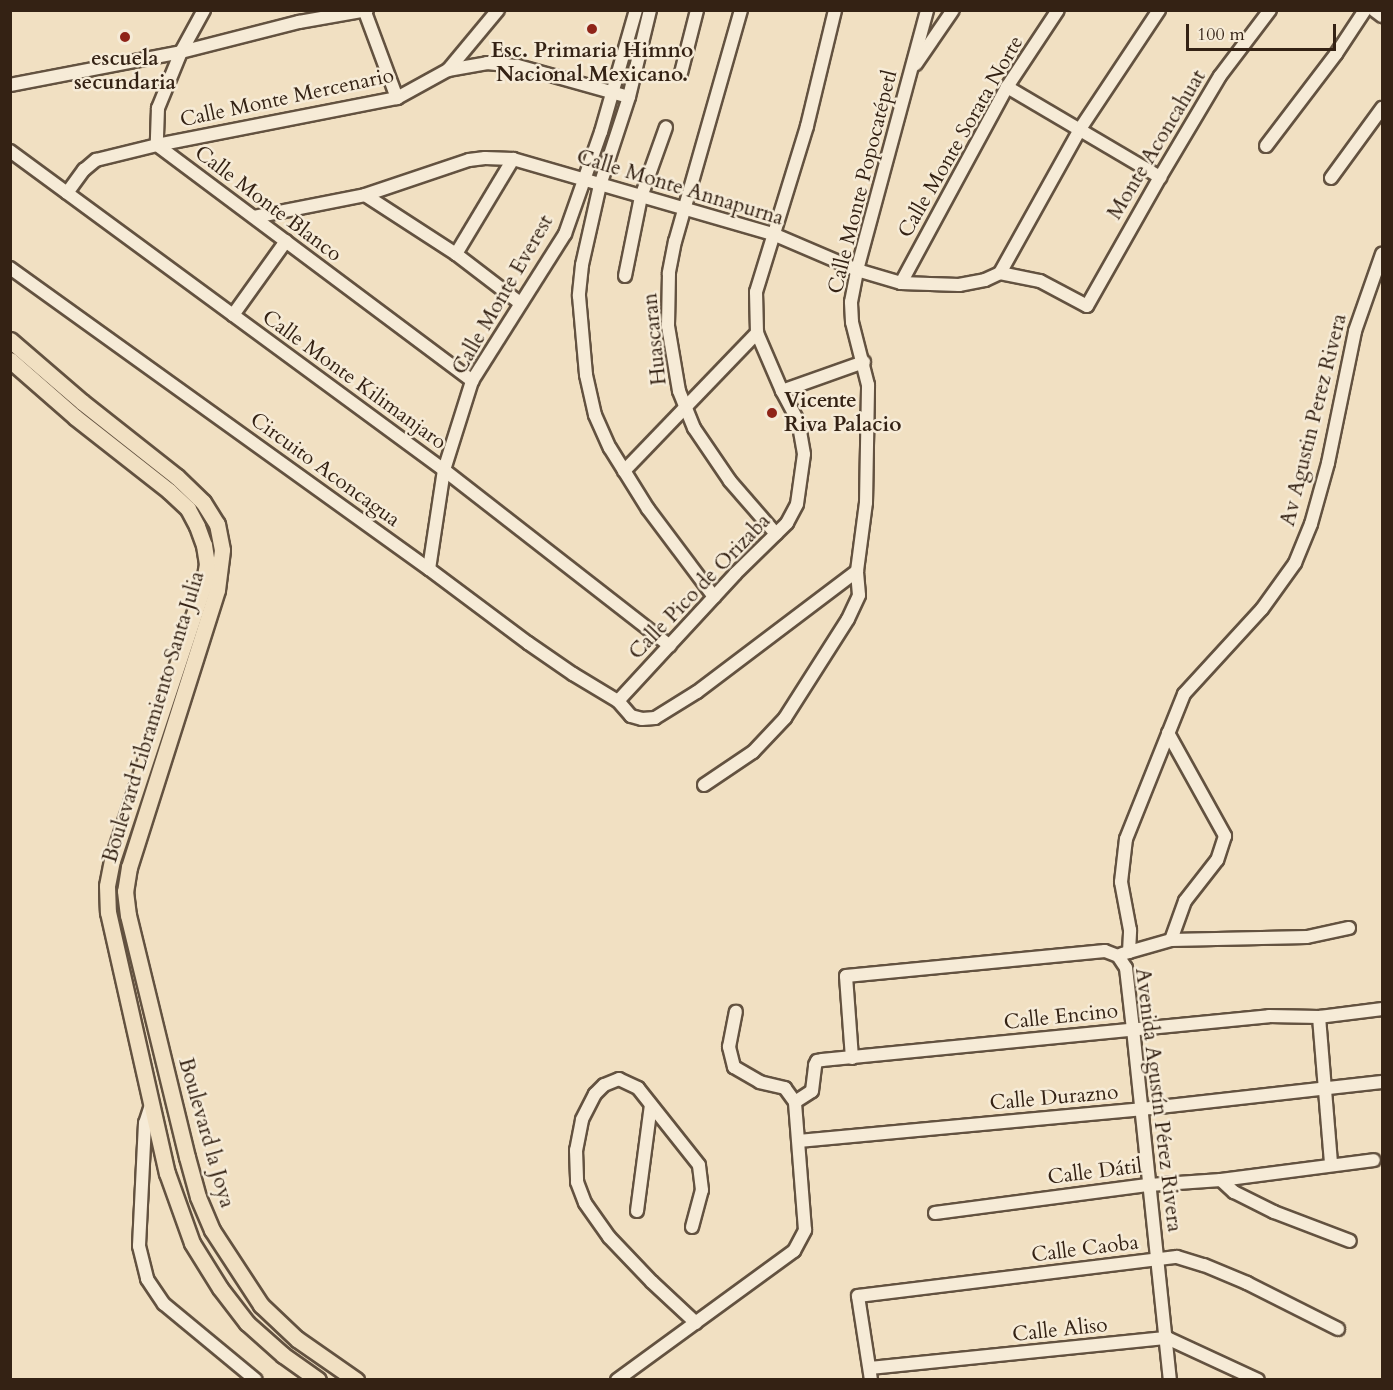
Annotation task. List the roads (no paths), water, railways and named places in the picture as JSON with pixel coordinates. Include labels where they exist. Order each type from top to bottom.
[{"type":"main road","name":"Boulevard Libramiento Santa Julia","points":[[10,340],[82,402],[177,477],[203,502],[217,524],[222,550],[217,590],[129,867],[125,891],[128,915],[153,1018]]},
{"type":"main road","name":"Boulevard Libramiento Santa Julia","points":[[10,360],[75,417],[169,491],[188,509],[198,526],[204,545],[207,564],[203,587],[112,860],[107,886],[111,929],[135,1026]]},
{"type":"main road","name":"Boulevard la Joya","points":[[153,1018],[198,1197],[212,1230],[261,1305],[297,1339],[356,1380]]},
{"type":"main road","name":"Boulevard la Joya","points":[[135,1026],[166,1173],[188,1234],[204,1263],[247,1323],[283,1355],[318,1380]]},
{"type":"street","points":[[156,145],[158,108],[181,52],[204,10]]},
{"type":"street","points":[[299,22],[305,10]]},
{"type":"street","name":"Calle Monte Mercenario","points":[[67,193],[84,170],[96,160],[156,145],[397,98],[448,70],[498,10]]},
{"type":"street","name":"Calle Monte Everest","points":[[429,569],[444,470],[472,381],[565,234],[585,180],[636,10]]},
{"type":"street","points":[[650,10],[629,97],[600,185],[582,265],[579,296],[583,340],[595,415],[624,471],[672,543],[714,597]]},
{"type":"street","points":[[681,73],[697,10]]},
{"type":"street","name":"Huascaran","points":[[741,10],[675,241],[667,296],[671,344],[685,409],[694,428],[730,481],[776,534]]},
{"type":"street","name":"Calle Pico de Orizaba","points":[[618,701],[714,597],[787,523],[797,504],[804,453],[798,421],[782,391],[758,333],[756,292],[807,126],[836,10]]},
{"type":"street","name":"Calle Monte Popocatépetl","points":[[705,784],[753,752],[785,718],[848,619],[859,595],[857,570],[866,503],[868,385],[852,322],[851,302],[857,270],[927,10]]},
{"type":"street","points":[[910,73],[953,10]]},
{"type":"street","name":"Calle Monte Sorata Norte","points":[[901,283],[1007,87],[1058,10]]},
{"type":"street","points":[[1000,273],[1080,129],[1159,10]]},
{"type":"street","name":"Monte Aconcahuat","points":[[1088,306],[1220,76],[1270,10]]},
{"type":"street","points":[[1266,146],[1336,54],[1365,10]]},
{"type":"street","points":[[1374,10],[1383,16]]},
{"type":"street","points":[[10,85],[181,52],[299,22],[366,11],[397,98]]},
{"type":"street","points":[[448,70],[487,63],[518,66],[629,97]]},
{"type":"street","points":[[1007,87],[1160,177]]},
{"type":"street","points":[[1331,178],[1383,108]]},
{"type":"street","points":[[625,276],[641,197],[666,127]]},
{"type":"street","name":"Calle Monte Blanco","points":[[156,145],[472,381]]},
{"type":"street","name":"Calle Monte Kilimanjaro","points":[[10,151],[444,470],[670,646]]},
{"type":"street","points":[[456,254],[513,159]]},
{"type":"street","name":"Calle Monte Annapurna","points":[[254,217],[365,195],[469,160],[513,159],[773,234],[857,270],[901,283],[959,285],[985,280],[1000,273],[1040,281],[1088,306]]},
{"type":"street","points":[[365,195],[456,254],[520,303]]},
{"type":"street","points":[[234,315],[286,241]]},
{"type":"street","name":"Av Agustin Perez Rivera","points":[[1168,733],[1184,694],[1262,609],[1295,563],[1311,524],[1328,463],[1354,331],[1383,254]]},
{"type":"street","name":"Circuito Aconcagua","points":[[10,268],[573,674],[618,701]]},
{"type":"street","points":[[624,471],[758,333]]},
{"type":"street","points":[[782,391],[864,362]]},
{"type":"street","points":[[618,701],[631,716],[642,719],[655,718],[697,692],[857,570]]},
{"type":"street","points":[[1168,733],[1225,836],[1217,860],[1185,901],[1171,940]]},
{"type":"street","name":"Avenida Agustín Pérez Rivera","points":[[1168,733],[1126,839],[1121,882],[1130,930],[1123,954],[1170,1380]]},
{"type":"street","points":[[1123,954],[1171,940],[1307,937],[1348,928]]},
{"type":"street","name":"Avenida Agustín Pérez Rivera","points":[[852,1058],[846,976],[1105,951],[1123,954]]},
{"type":"street","name":"Calle Encino","points":[[795,1102],[812,1091],[817,1061],[1269,1016],[1319,1017],[1383,1009]]},
{"type":"street","points":[[618,1380],[794,1251],[806,1230],[795,1102],[785,1089],[760,1082],[734,1066],[729,1047],[736,1012]]},
{"type":"street","points":[[1319,1017],[1331,1164]]},
{"type":"street","points":[[692,1227],[702,1190],[699,1165],[638,1088],[619,1079],[599,1089],[582,1120],[576,1150],[577,1182],[585,1203],[609,1237],[696,1323]]},
{"type":"street","name":"Calle Durazno","points":[[799,1141],[1141,1109],[1383,1082]]},
{"type":"street","points":[[151,1105],[145,1123],[139,1246],[147,1279],[164,1304],[256,1380]]},
{"type":"street","points":[[637,1211],[651,1105]]},
{"type":"street","name":"Calle Dátil","points":[[935,1213],[1149,1185],[1221,1180],[1374,1160]]},
{"type":"street","points":[[1221,1180],[1234,1192],[1274,1212],[1350,1242]]},
{"type":"street","name":"Calle Caoba","points":[[870,1374],[858,1296],[1177,1257],[1204,1265],[1338,1329]]},
{"type":"street","points":[[1167,1338],[1258,1380]]},
{"type":"street","name":"Calle Aliso","points":[[870,1374],[1167,1338]]},
{"type":"place","name":"Esc. Primaria Himno Nacional Mexicano.","points":[[592,29]]},
{"type":"place","name":"escuela secundaria","points":[[125,37]]},
{"type":"place","name":"Vicente Riva Palacio","points":[[772,413]]}]
